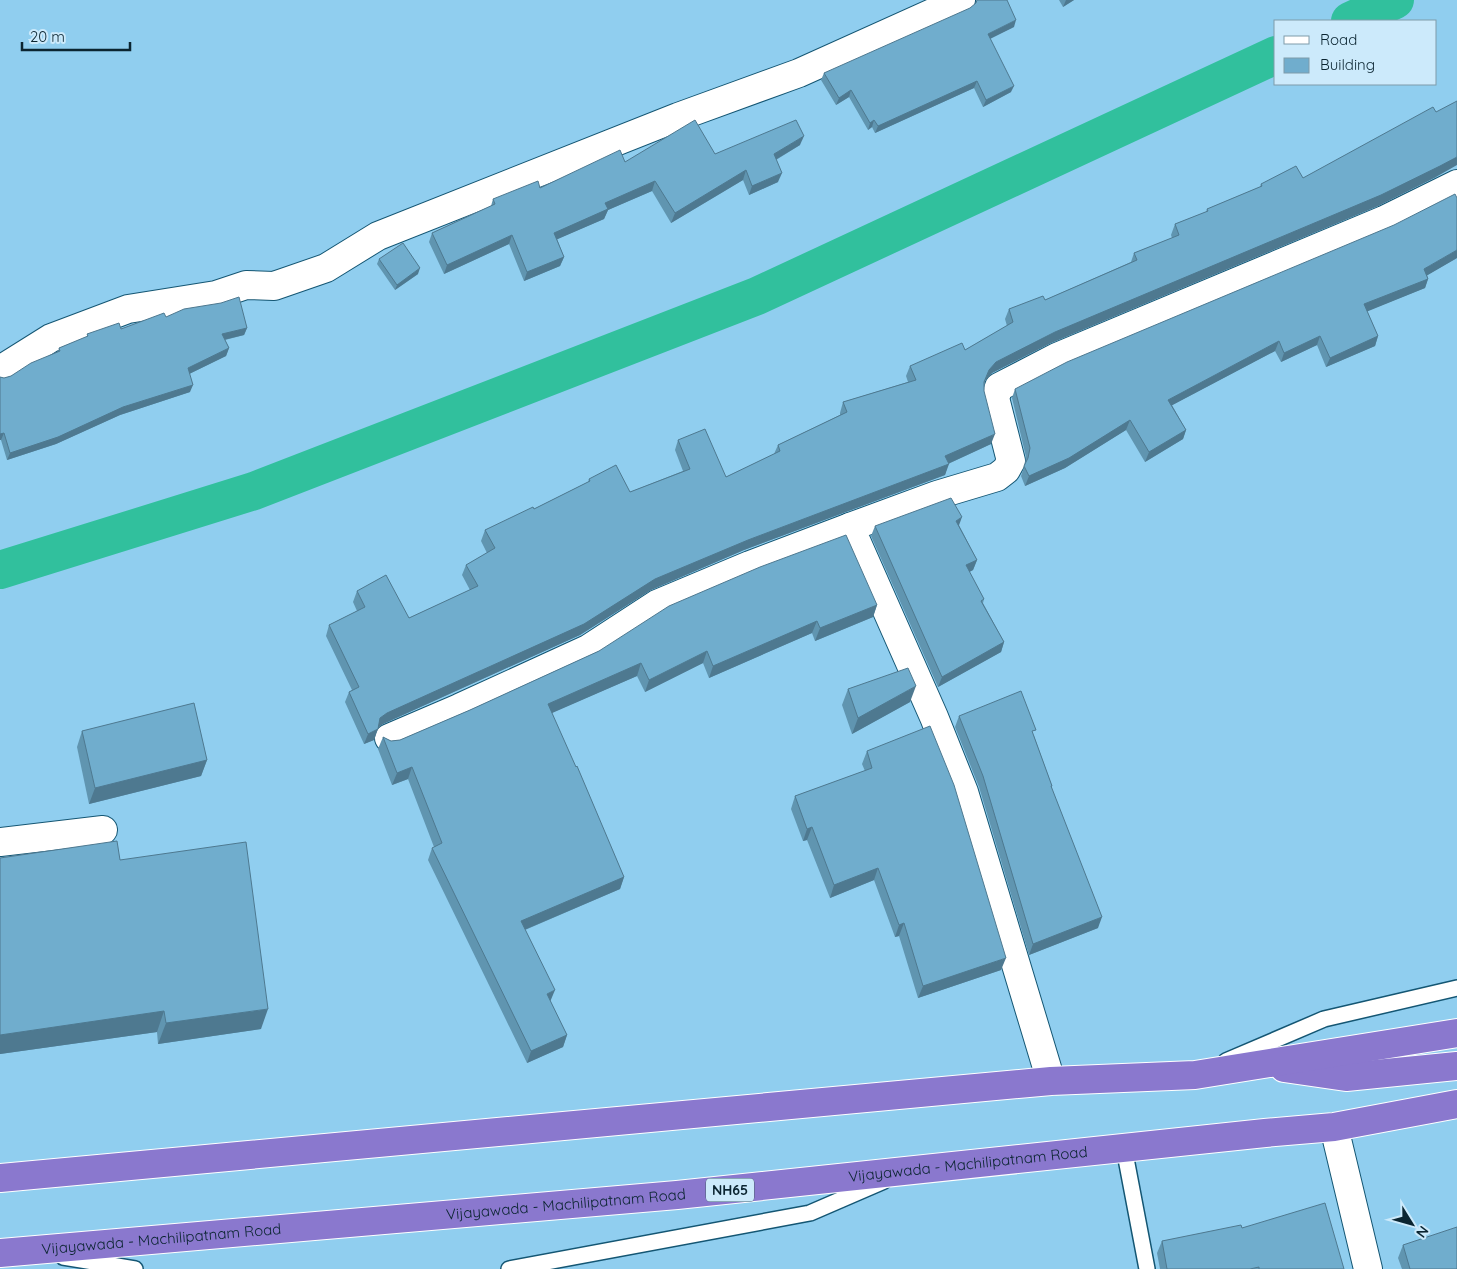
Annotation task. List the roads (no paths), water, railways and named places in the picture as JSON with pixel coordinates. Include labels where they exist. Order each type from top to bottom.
[{"type":"highway","points":[[0,1178],[1051,1081],[1195,1075],[1457,1033]]},
{"type":"highway","points":[[1258,1064],[1346,1077],[1457,1066]]},
{"type":"highway","name":"Vijayawada - Machilipatnam Road","points":[[0,1253],[677,1195],[1334,1127],[1457,1104]]},
{"type":"highway","points":[[1411,1112],[1457,1113]]},
{"type":"street","points":[[0,370],[50,338],[128,309],[216,294],[246,285],[274,286],[326,268],[386,233],[678,117],[799,73],[961,0]]},
{"type":"street","points":[[389,738],[588,649],[657,604],[750,565],[850,527],[937,495],[997,477],[1006,470],[1011,461],[995,398],[999,387],[1057,358],[1384,220],[1457,184]]},
{"type":"street","points":[[850,527],[934,717],[964,792],[1051,1081]]},
{"type":"street","points":[[0,842],[103,830]]},
{"type":"street","points":[[1334,1127],[1368,1269]]},
{"type":"lane","points":[[1195,1075],[1324,1019],[1457,988]]},
{"type":"lane","points":[[1124,1148],[1147,1269]]},
{"type":"lane","points":[[508,1269],[810,1213],[906,1171]]},
{"type":"lane","points":[[29,1251],[136,1269]]},
{"type":"waterway","points":[[1352,20],[1395,0]]},
{"type":"waterway","points":[[0,570],[254,491],[757,296],[1274,56]]}]
